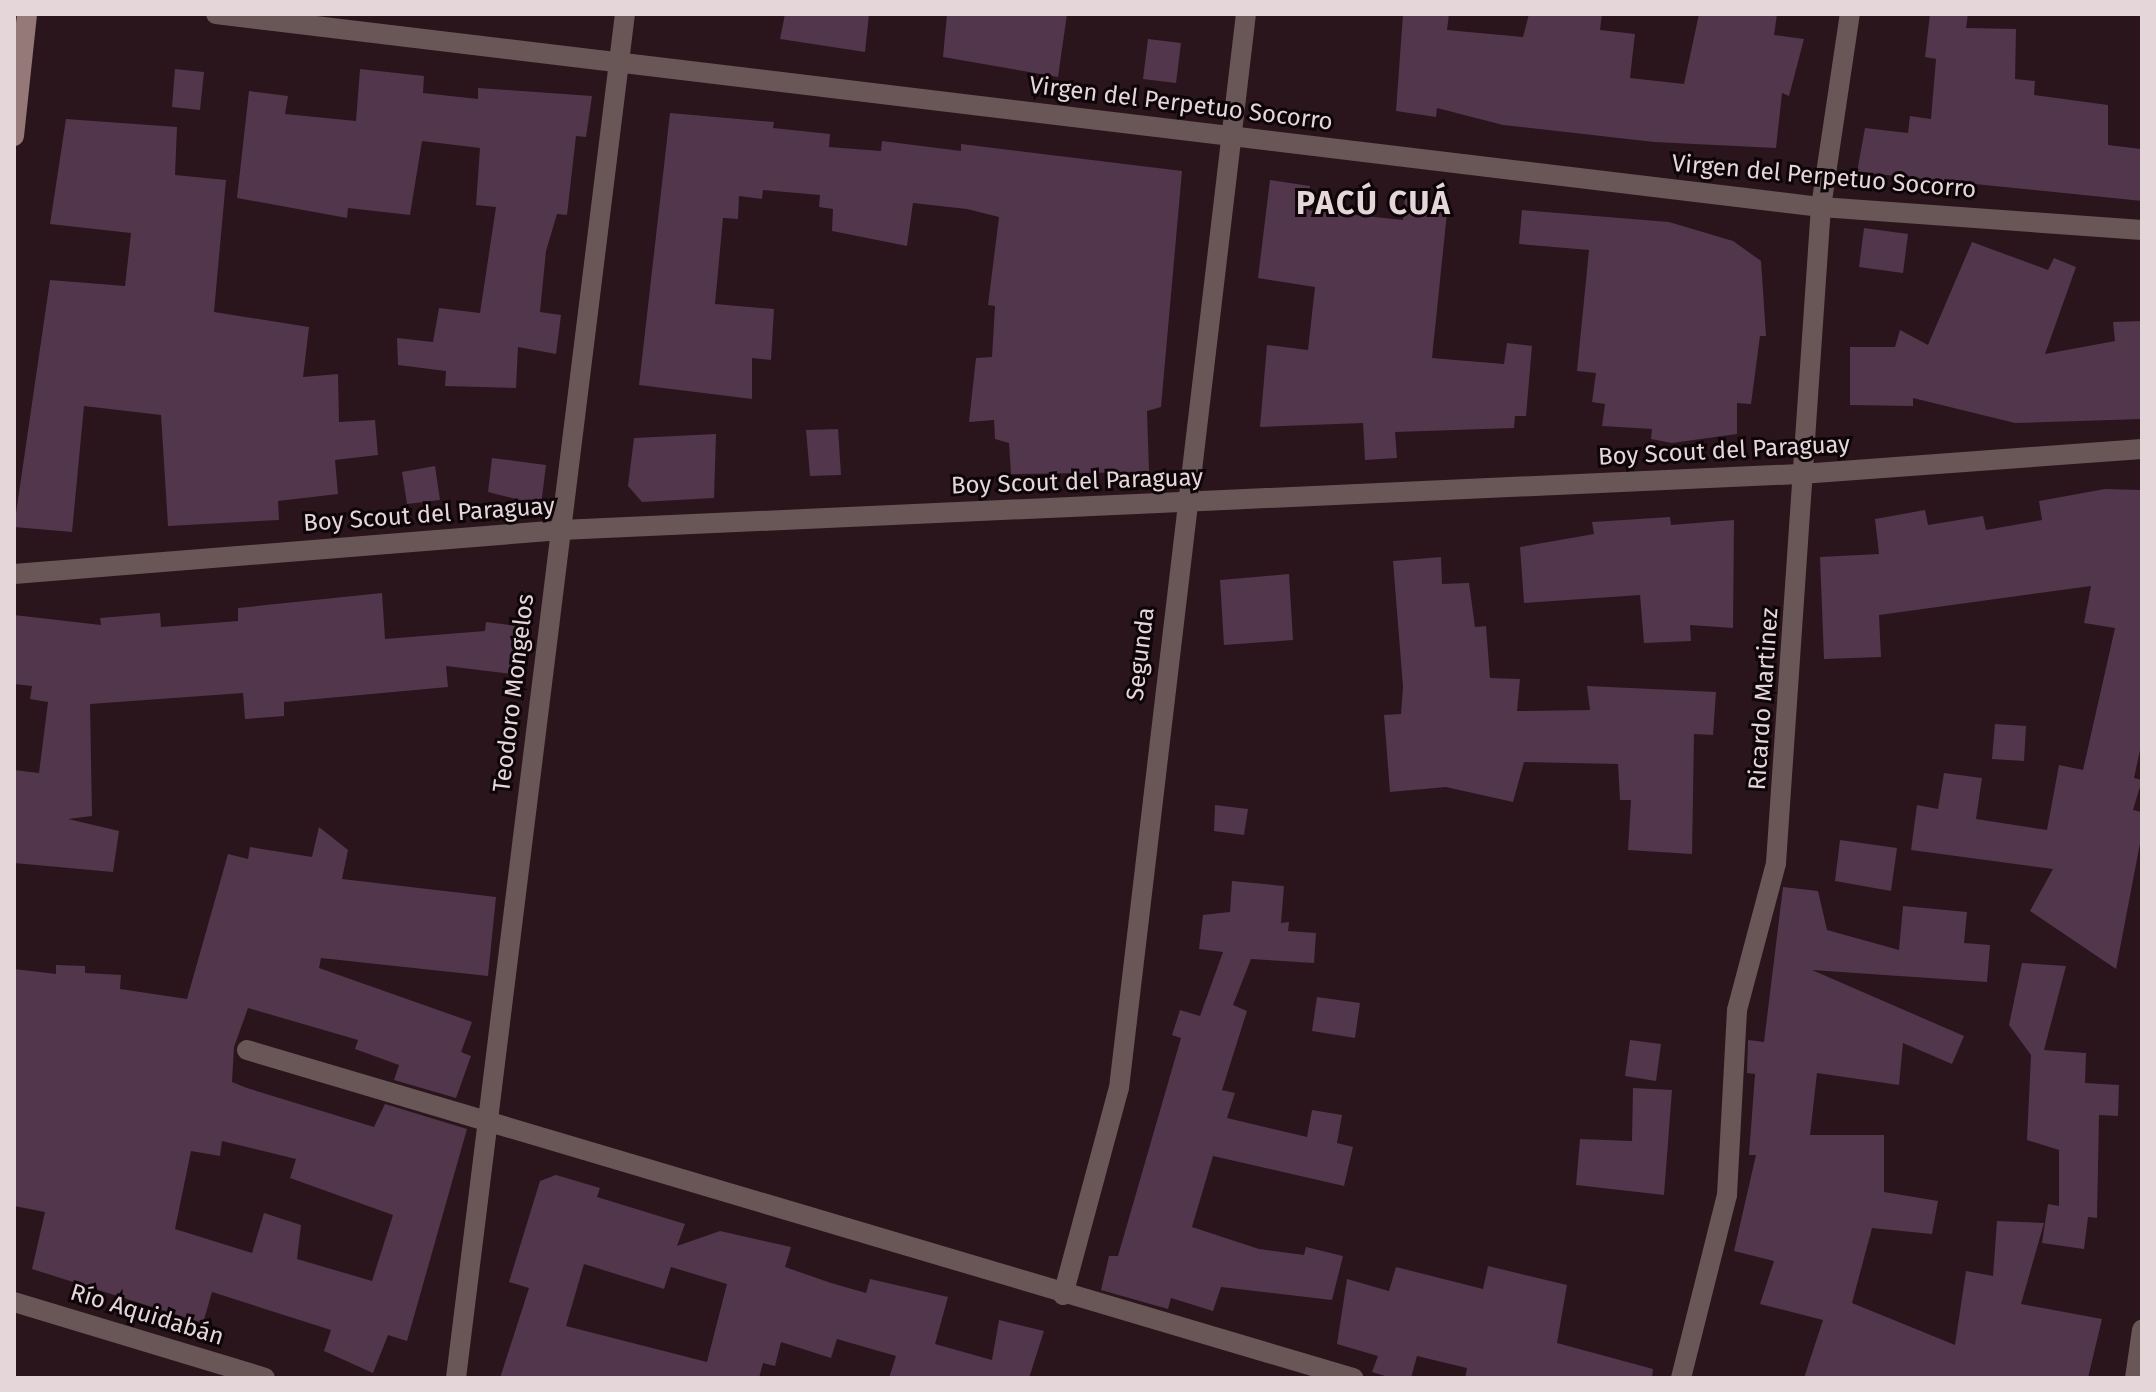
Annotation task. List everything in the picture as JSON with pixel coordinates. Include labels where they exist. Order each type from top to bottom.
[{"type":"main road","points":[[14,136],[27,14]]},
{"type":"street","name":"Virgen del Perpetuo Socorro","points":[[216,14],[618,67],[1231,135],[1821,207],[2142,230]]},
{"type":"street","name":"Teodoro Mongelos","points":[[456,1378],[625,14]]},
{"type":"street","name":"Segunda","points":[[1063,1295],[1119,1088],[1246,14]]},
{"type":"street","name":"Ricardo Martinez","points":[[1681,1378],[1727,1195],[1737,1010],[1776,863],[1821,207],[1850,14]]},
{"type":"street","name":"Boy Scout del Paraguay","points":[[14,574],[561,530],[1801,474],[2142,449]]},
{"type":"street","points":[[247,1050],[1063,1295],[1353,1378]]},
{"type":"street","name":"Río Aquidabán","points":[[14,1302],[265,1378]]},
{"type":"street","points":[[2135,1378],[2142,1330]]},
{"type":"building","points":[[785,14],[869,14],[865,52],[780,39]]},
{"type":"building","points":[[947,14],[1067,14],[1058,77],[943,57]]},
{"type":"building","points":[[1403,14],[1449,14],[1447,30],[1523,37],[1529,14],[1602,14],[1600,30],[1635,34],[1630,78],[1684,84],[1699,14],[1777,14],[1774,35],[1804,39],[1789,96],[1782,93],[1776,148],[1654,142],[1503,125],[1437,108],[1436,117],[1396,111]]},
{"type":"building","points":[[1930,14],[1968,14],[1966,28],[2016,29],[2015,79],[2035,81],[2034,95],[2108,105],[2108,145],[2141,149],[2142,201],[1857,172],[1865,128],[1908,133],[1910,116],[1931,119],[1936,59],[1925,57]]},
{"type":"building","points":[[1148,39],[1181,43],[1176,83],[1143,79]]},
{"type":"building","points":[[175,69],[204,72],[200,110],[172,107]]},
{"type":"building","points":[[360,69],[424,76],[423,93],[478,99],[478,88],[592,96],[586,137],[576,136],[567,215],[557,214],[546,251],[540,312],[561,315],[556,354],[518,347],[516,388],[445,386],[446,371],[398,365],[397,338],[433,342],[439,308],[480,313],[496,207],[476,205],[480,148],[422,141],[410,215],[348,208],[347,218],[237,198],[249,91],[288,96],[285,114],[356,121]]},
{"type":"building","points":[[670,113],[774,122],[773,128],[830,134],[829,147],[881,151],[882,141],[961,151],[961,144],[1182,171],[1161,407],[1147,411],[1149,472],[1011,474],[1009,443],[995,439],[994,420],[969,422],[976,358],[992,357],[995,306],[988,305],[999,217],[967,209],[913,203],[907,246],[832,231],[833,209],[819,207],[820,195],[763,190],[762,199],[739,196],[738,219],[723,218],[715,304],[774,309],[771,360],[752,358],[752,399],[639,385]]},
{"type":"building","points":[[66,119],[177,127],[175,175],[226,180],[214,312],[309,327],[303,377],[338,374],[339,422],[375,420],[378,455],[335,460],[338,494],[278,501],[279,520],[168,526],[161,415],[84,406],[72,532],[14,527],[50,280],[125,286],[131,233],[50,224]]},
{"type":"building","points":[[1270,180],[1310,186],[1308,210],[1403,220],[1405,198],[1448,203],[1432,358],[1504,364],[1507,343],[1532,346],[1526,416],[1515,416],[1514,428],[1395,432],[1397,458],[1365,460],[1363,423],[1260,427],[1267,345],[1308,350],[1315,287],[1258,278]]},
{"type":"building","points":[[1522,210],[1669,222],[1733,241],[1761,261],[1766,336],[1760,336],[1751,404],[1737,403],[1737,434],[1672,443],[1651,439],[1652,429],[1602,426],[1605,404],[1592,402],[1596,373],[1577,371],[1589,250],[1519,244]]},
{"type":"building","points":[[1864,228],[1908,234],[1903,273],[1859,267]]},
{"type":"building","points":[[1972,242],[2048,270],[2054,258],[2076,267],[2045,354],[2115,341],[2113,322],[2142,321],[2142,419],[2015,423],[1913,398],[1913,406],[1850,405],[1850,347],[1895,347],[1900,330],[1928,345]]},
{"type":"building","points":[[838,429],[841,475],[810,476],[806,430]]},
{"type":"building","points":[[716,434],[714,498],[642,502],[628,486],[634,438]]},
{"type":"building","points":[[492,458],[546,465],[541,505],[488,492]]},
{"type":"building","points":[[435,466],[440,500],[407,504],[402,472]]},
{"type":"building","points":[[2105,489],[2142,490],[2142,741],[2134,778],[2142,780],[2133,810],[2142,812],[2142,833],[2116,969],[2030,911],[2053,869],[1911,850],[1917,805],[1938,809],[1944,773],[1982,778],[1976,819],[2047,830],[2059,765],[2083,770],[2115,628],[2084,623],[2091,586],[1879,615],[1881,657],[1824,659],[1820,557],[1879,554],[1875,519],[1925,510],[1928,525],[1983,516],[1986,530],[2042,520],[2039,501]]},
{"type":"building","points":[[1670,517],[1671,525],[1734,520],[1733,628],[1690,625],[1691,641],[1644,643],[1640,595],[1524,603],[1520,547],[1594,534],[1592,522]]},
{"type":"building","points":[[1441,557],[1442,584],[1469,583],[1475,627],[1486,626],[1490,678],[1520,679],[1517,711],[1590,710],[1587,686],[1716,692],[1713,735],[1694,734],[1692,854],[1628,850],[1631,800],[1620,800],[1618,764],[1524,762],[1513,802],[1446,787],[1390,792],[1384,715],[1401,714],[1403,687],[1393,561]]},
{"type":"building","points":[[1289,574],[1293,640],[1224,645],[1220,580]]},
{"type":"building","points":[[382,593],[385,639],[485,631],[486,622],[526,627],[520,675],[446,666],[448,687],[284,702],[284,716],[245,719],[243,693],[90,704],[92,816],[68,819],[119,831],[113,872],[14,863],[14,770],[39,773],[48,702],[30,699],[32,686],[14,684],[14,615],[101,625],[100,618],[160,613],[161,627],[238,621],[238,608]]},
{"type":"building","points":[[1995,724],[2026,726],[2024,761],[1992,759]]},
{"type":"building","points":[[1215,805],[1248,809],[1244,835],[1214,831]]},
{"type":"building","points":[[319,827],[348,850],[342,879],[496,897],[488,976],[321,958],[319,968],[472,1022],[461,1052],[471,1056],[456,1098],[394,1080],[399,1065],[355,1049],[358,1040],[248,1008],[234,1047],[232,1082],[247,1088],[374,1127],[385,1104],[467,1129],[407,1341],[388,1335],[373,1373],[324,1351],[331,1330],[212,1292],[203,1323],[32,1269],[45,1212],[14,1206],[14,969],[56,974],[56,965],[85,966],[85,973],[121,975],[120,989],[187,999],[228,854],[248,859],[250,847],[312,857]],"holes":[[[222,1141],[296,1159],[290,1178],[393,1215],[372,1281],[297,1259],[301,1225],[264,1213],[252,1253],[175,1229],[191,1151],[220,1156]]]},
{"type":"building","points":[[1840,840],[1897,848],[1891,891],[1835,881]]},
{"type":"building","points":[[1232,881],[1284,886],[1281,923],[1289,922],[1288,931],[1316,933],[1314,963],[1251,959],[1233,1005],[1247,1011],[1222,1090],[1235,1093],[1227,1118],[1307,1137],[1312,1110],[1342,1115],[1337,1143],[1353,1147],[1344,1186],[1213,1156],[1192,1227],[1259,1249],[1304,1255],[1306,1247],[1343,1256],[1332,1300],[1221,1287],[1213,1311],[1171,1298],[1168,1309],[1101,1290],[1109,1256],[1118,1256],[1181,1038],[1172,1035],[1180,1010],[1200,1016],[1223,952],[1199,949],[1203,915],[1230,912]]},
{"type":"building","points":[[1783,887],[1818,891],[1827,930],[1899,950],[1903,906],[1967,912],[1964,943],[1990,945],[1987,982],[1812,970],[1964,1036],[1952,1064],[1903,1043],[1899,1085],[1817,1073],[1810,1135],[1884,1135],[1884,1192],[1938,1201],[1932,1234],[1872,1228],[1852,1303],[1955,1345],[1966,1271],[1993,1276],[1997,1221],[2044,1223],[2021,1304],[2102,1319],[2088,1378],[1804,1378],[1823,1320],[1760,1304],[1774,1261],[1734,1251],[1756,1155],[1749,1155],[1755,1074],[1747,1073],[1748,1040],[1764,1042]]},
{"type":"building","points":[[2022,963],[2066,966],[2044,1050],[2086,1053],[2085,1083],[2119,1085],[2118,1116],[2099,1115],[2097,1218],[2088,1217],[2084,1249],[2042,1243],[2048,1204],[2059,1206],[2059,1150],[2027,1140],[2031,1055],[2009,1025]]},
{"type":"building","points":[[1317,997],[1360,1003],[1355,1038],[1312,1031]]},
{"type":"building","points":[[1630,1040],[1661,1044],[1656,1081],[1625,1076]]},
{"type":"building","points":[[1633,1088],[1672,1090],[1664,1195],[1576,1185],[1580,1139],[1632,1141]]},
{"type":"building","points":[[556,1175],[600,1188],[597,1197],[685,1224],[677,1246],[720,1231],[791,1247],[785,1267],[831,1283],[866,1293],[870,1279],[948,1297],[935,1344],[992,1360],[999,1320],[1044,1331],[1029,1378],[889,1378],[896,1356],[837,1339],[831,1358],[781,1342],[775,1366],[763,1363],[759,1378],[500,1378],[529,1288],[509,1282],[540,1181]],"holes":[[[584,1264],[664,1289],[671,1267],[727,1284],[707,1362],[566,1326]]]},
{"type":"building","points":[[1488,1266],[1567,1285],[1557,1343],[1653,1369],[1652,1378],[1465,1378],[1467,1368],[1417,1356],[1411,1378],[1392,1378],[1372,1372],[1378,1356],[1337,1344],[1347,1279],[1389,1291],[1396,1267],[1483,1289]]},
{"type":"district","name":"PACÚ CUÁ","points":[[1374,203]]}]
